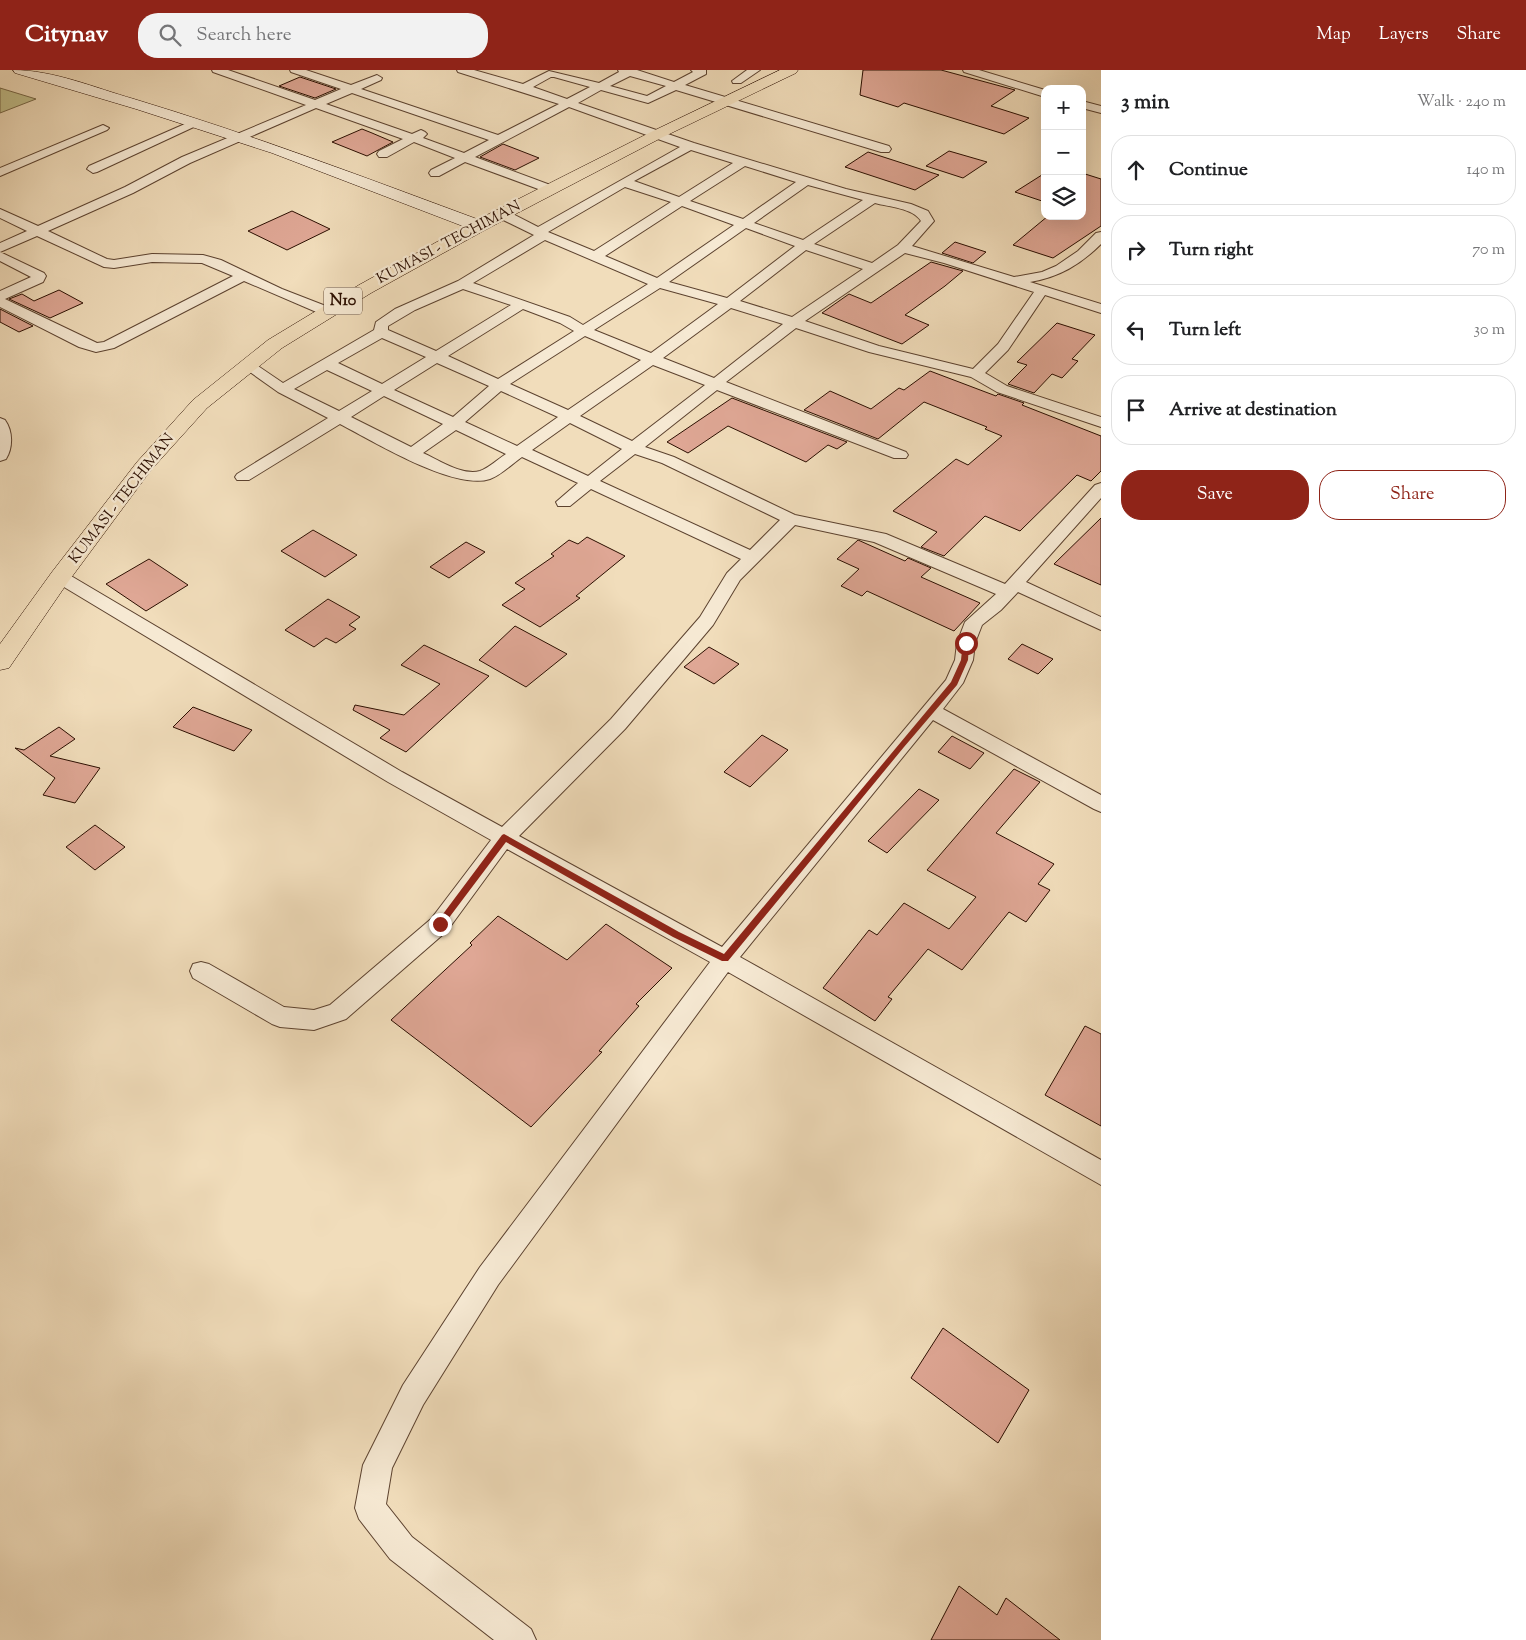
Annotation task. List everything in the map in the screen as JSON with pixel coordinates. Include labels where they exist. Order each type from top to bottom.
[{"type":"highway","name":"KUMASI - TECHIMAN","points":[[0,662],[60,577],[144,466],[200,404],[275,344],[326,311],[479,226],[723,101],[790,70]]},
{"type":"main road","points":[[20,70],[277,150],[479,226]]},
{"type":"street","points":[[217,70],[465,156],[550,189]]},
{"type":"street","points":[[295,70],[498,139]]},
{"type":"street","points":[[462,70],[524,88],[690,146],[872,200],[907,207],[922,214],[928,221],[903,248],[793,323],[564,502]]},
{"type":"street","points":[[524,88],[543,77],[554,74],[648,100],[702,72],[696,70]]},
{"type":"street","points":[[737,81],[756,70]]},
{"type":"street","points":[[968,70],[1041,93]]},
{"type":"street","points":[[435,173],[569,104],[628,71],[675,87],[885,149]]},
{"type":"street","points":[[0,248],[129,190],[186,160],[376,78]]},
{"type":"street","points":[[1086,105],[1101,110]]},
{"type":"street","points":[[383,154],[446,121]]},
{"type":"street","points":[[94,169],[194,123]]},
{"type":"street","points":[[0,172],[103,128]]},
{"type":"street","points":[[381,332],[381,325],[393,314],[461,284],[624,182],[690,146]]},
{"type":"street","points":[[595,256],[744,162]]},
{"type":"street","points":[[412,454],[455,423],[498,385],[658,283],[806,181]]},
{"type":"street","points":[[624,182],[872,268]]},
{"type":"street","points":[[247,365],[283,389],[412,454],[456,474],[473,477],[486,475],[652,359],[805,244],[872,200]]},
{"type":"street","points":[[0,213],[104,263],[114,264],[152,258],[203,259],[277,292],[326,311]]},
{"type":"street","points":[[502,214],[542,234],[658,283],[729,303],[874,349],[976,374],[1002,389],[1094,415],[1101,422]]},
{"type":"street","points":[[1014,280],[1046,275],[1062,268],[1101,236]]},
{"type":"street","points":[[903,248],[1014,280],[1101,309]]},
{"type":"street","points":[[0,256],[39,276],[38,279],[0,296]]},
{"type":"street","points":[[0,302],[84,344],[96,348],[109,345],[244,276]]},
{"type":"street","points":[[461,284],[498,295],[565,320],[584,331],[652,359],[900,455]]},
{"type":"street","points":[[976,374],[1003,347],[1042,290]]},
{"type":"street","points":[[244,477],[522,304]]},
{"type":"street","points":[[381,332],[570,417],[634,448],[668,460],[791,520],[826,524],[880,538],[1101,624]]},
{"type":"street","points":[[283,389],[381,332]]},
{"type":"street","points":[[328,364],[753,558]]},
{"type":"street","points":[[0,423],[4,438],[0,456]]},
{"type":"street","points":[[520,1640],[401,1548],[370,1508],[378,1465],[413,1395],[489,1276],[725,958],[954,683],[964,660],[966,643],[974,622],[995,606],[1101,488]]},
{"type":"street","points":[[201,971],[280,1017],[314,1020],[338,1012],[440,924],[504,838],[618,724],[707,620],[733,577],[791,520]]},
{"type":"street","points":[[60,577],[395,777],[676,934],[725,958],[1101,1173]]},
{"type":"street","points":[[930,710],[1101,804]]},
{"type":"shaded area","points":[[0,88],[36,99],[0,113]]},
{"type":"building","points":[[863,70],[941,70],[1015,90],[991,106],[1029,118],[1004,134],[904,103],[898,107],[860,95]]},
{"type":"building","points":[[300,77],[336,89],[315,98],[279,86]]},
{"type":"building","points":[[362,129],[393,142],[367,156],[332,142]]},
{"type":"building","points":[[503,144],[539,158],[515,170],[480,157]]},
{"type":"building","points":[[949,151],[987,162],[963,178],[926,166]]},
{"type":"building","points":[[868,152],[939,175],[915,190],[845,167]]},
{"type":"building","points":[[1086,174],[1101,179],[1101,226],[1053,258],[1013,245],[1043,220],[1086,220]]},
{"type":"building","points":[[1041,176],[1041,201],[1015,192]]},
{"type":"building","points":[[292,211],[330,229],[287,250],[248,231]]},
{"type":"building","points":[[955,242],[986,252],[973,263],[942,253]]},
{"type":"building","points":[[931,262],[963,271],[905,315],[929,325],[902,344],[822,313],[849,294],[871,303]]},
{"type":"building","points":[[59,290],[83,303],[50,318],[9,299],[22,294],[34,301]]},
{"type":"building","points":[[0,309],[33,326],[19,332],[0,322]]},
{"type":"building","points":[[1057,323],[1095,335],[1072,359],[1078,361],[1062,378],[1052,374],[1034,393],[1008,384],[1027,365],[1017,362]]},
{"type":"building","points":[[930,371],[996,396],[998,394],[1024,403],[1022,405],[1101,436],[1101,471],[1091,481],[1077,475],[1020,531],[985,516],[944,556],[921,547],[937,532],[893,511],[956,459],[968,465],[1002,436],[985,429],[987,427],[924,402],[878,439],[804,410],[830,391],[871,409],[899,388],[904,390]]},
{"type":"building","points":[[732,398],[847,442],[837,449],[828,445],[806,462],[728,426],[688,453],[667,442]]},
{"type":"building","points":[[1101,518],[1101,585],[1054,564]]},
{"type":"building","points":[[313,530],[357,555],[325,577],[281,551]]},
{"type":"building","points":[[587,537],[625,556],[576,596],[580,598],[540,627],[502,605],[525,589],[515,583],[554,556],[551,554],[569,540],[578,544]]},
{"type":"building","points":[[858,540],[905,561],[908,558],[931,568],[921,577],[980,603],[954,631],[867,591],[862,596],[841,586],[859,569],[837,559]]},
{"type":"building","points":[[466,542],[485,552],[449,578],[430,567]]},
{"type":"building","points":[[149,559],[188,585],[146,611],[106,584]]},
{"type":"building","points":[[328,599],[360,617],[349,625],[356,629],[336,643],[326,638],[314,647],[285,630]]},
{"type":"building","points":[[515,626],[567,654],[526,687],[479,660]]},
{"type":"building","points":[[1022,644],[1053,659],[1038,674],[1008,659]]},
{"type":"building","points":[[424,645],[489,676],[406,752],[380,738],[390,730],[353,710],[355,705],[404,715],[440,684],[401,665]]},
{"type":"building","points":[[709,647],[739,664],[714,684],[684,667]]},
{"type":"building","points":[[193,707],[252,730],[234,751],[173,727]]},
{"type":"building","points":[[59,727],[75,739],[50,756],[100,768],[75,803],[43,795],[55,778],[15,748],[24,750]]},
{"type":"building","points":[[762,735],[788,750],[750,787],[724,772]]},
{"type":"building","points":[[952,736],[984,753],[970,769],[938,752]]},
{"type":"building","points":[[1014,769],[1040,782],[996,833],[1054,864],[1038,884],[1050,890],[1026,922],[1009,912],[962,970],[928,949],[888,997],[892,999],[875,1021],[823,988],[869,930],[877,935],[904,903],[949,929],[976,897],[927,870]]},
{"type":"building","points":[[919,789],[939,800],[887,853],[868,841]]},
{"type":"building","points":[[95,825],[125,847],[95,870],[66,847]]},
{"type":"building","points":[[498,916],[567,960],[606,924],[672,968],[636,1004],[639,1006],[599,1051],[602,1052],[531,1127],[391,1020],[472,945],[470,943]]},
{"type":"building","points":[[1085,1026],[1101,1034],[1101,1126],[1045,1095]]},
{"type":"building","points":[[943,1328],[1029,1390],[998,1443],[911,1378]]},
{"type":"building","points":[[959,1586],[997,1615],[1006,1598],[1060,1640],[931,1640]]},
{"type":"route","points":[[440,924],[504,838],[676,934],[725,958],[954,683],[964,660],[966,643]]}]
